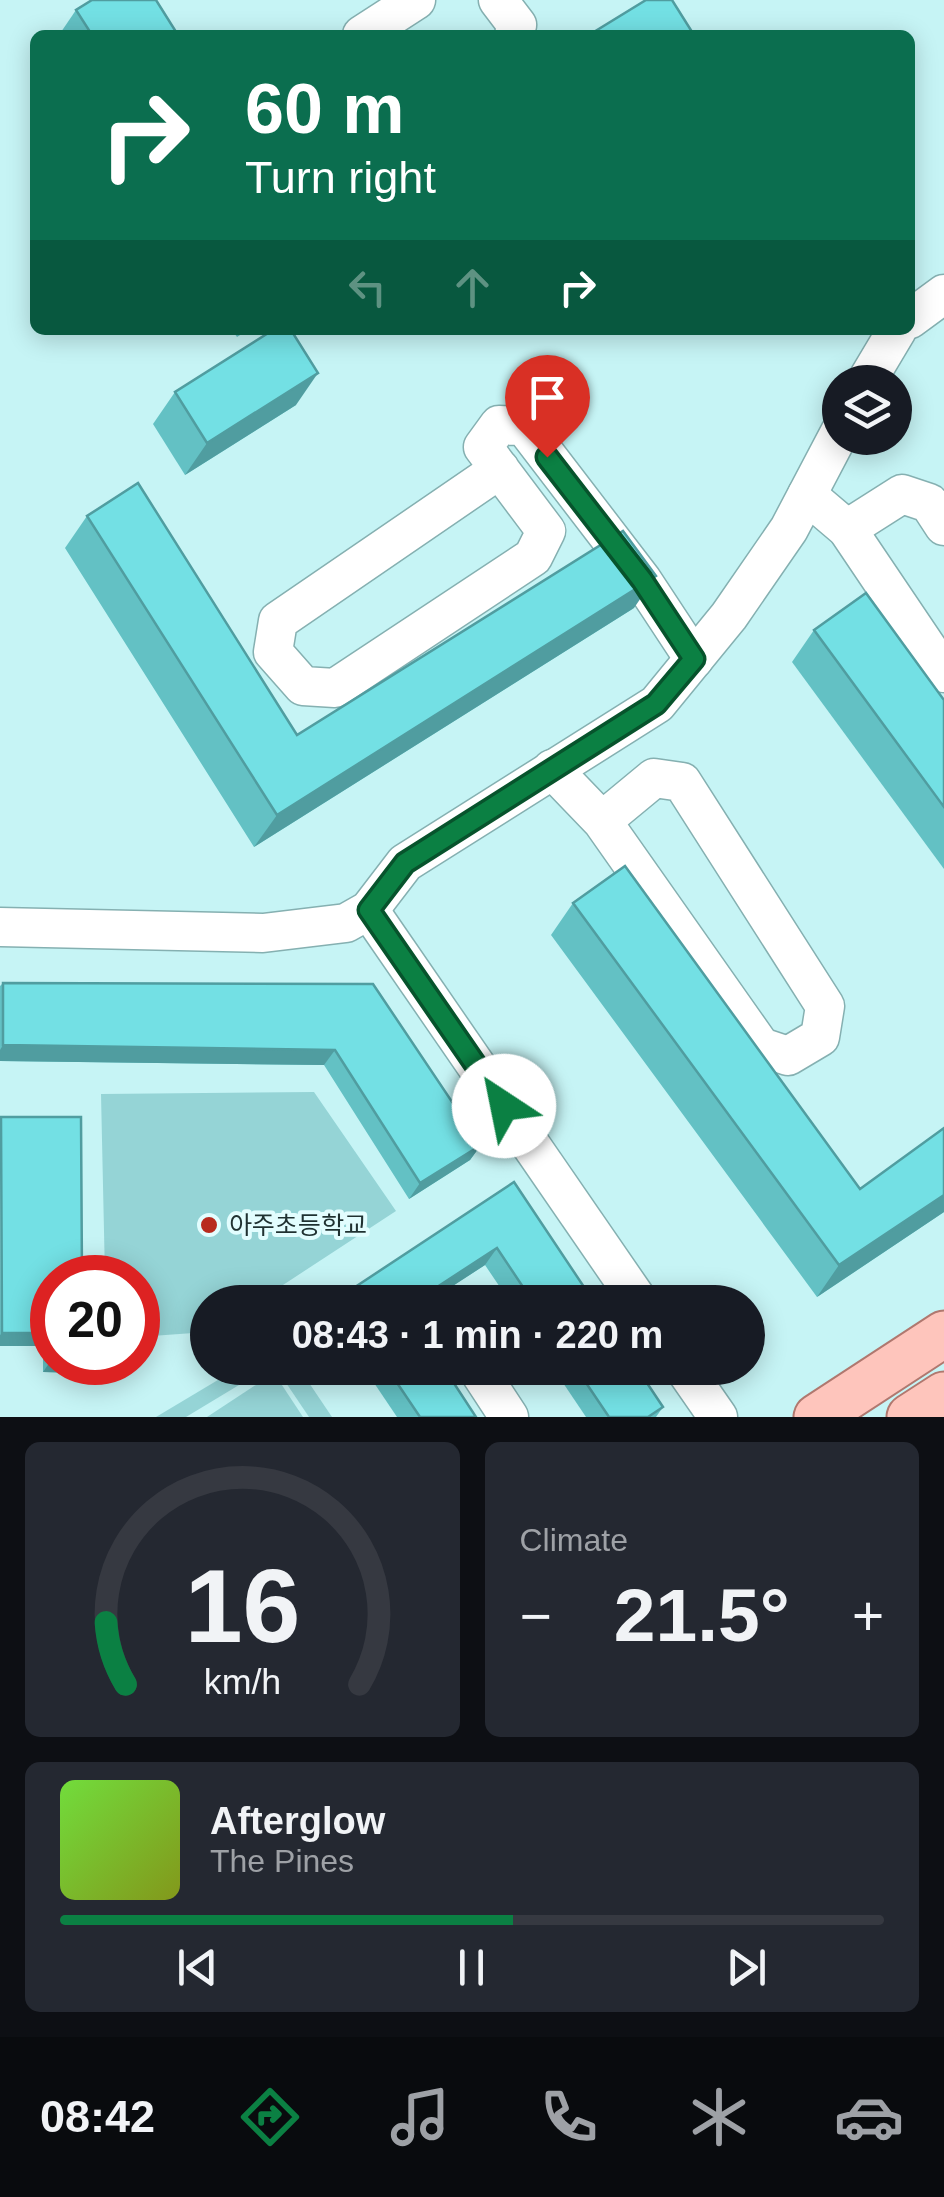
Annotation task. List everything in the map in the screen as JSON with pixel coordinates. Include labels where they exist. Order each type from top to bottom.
[{"type":"main road","points":[[818,1417],[944,1334]]},
{"type":"main road","points":[[910,1417],[944,1395]]},
{"type":"lane","points":[[370,30],[416,0]]},
{"type":"lane","points":[[498,0],[517,25],[516,30]]},
{"type":"lane","points":[[915,316],[944,294]]},
{"type":"lane","points":[[876,365],[895,335]]},
{"type":"lane","points":[[500,469],[278,621],[273,652],[303,686],[335,688],[533,557],[546,531],[500,469],[483,447],[499,426],[524,426],[642,580],[694,659]]},
{"type":"lane","points":[[0,927],[263,933],[346,923],[369,910],[405,863],[656,704],[729,616],[789,529],[828,455]]},
{"type":"lane","points":[[807,494],[847,529],[944,673]]},
{"type":"lane","points":[[847,529],[902,494],[929,503],[944,526]]},
{"type":"lane","points":[[552,768],[602,821],[761,1047],[788,1056],[820,1038],[825,1006],[682,782],[654,778],[602,821]]},
{"type":"lane","points":[[369,910],[628,1285]]},
{"type":"lane","points":[[489,1385],[509,1417]]},
{"type":"lane","points":[[696,1385],[718,1417]]},
{"type":"shaded area","points":[[314,1092],[396,1211],[283,1285],[190,1285],[190,1333],[160,1335],[160,1255],[105,1255],[101,1094]]},
{"type":"shaded area","points":[[210,1385],[239,1385],[186,1417],[156,1417]]},
{"type":"shaded area","points":[[256,1385],[282,1385],[303,1417],[207,1417]]},
{"type":"shaded area","points":[[287,1385],[310,1385],[332,1417],[309,1417]]},
{"type":"building","points":[[92,0],[156,0],[175,30],[89,30],[76,10]]},
{"type":"building","points":[[646,0],[672,0],[691,30],[597,30]]},
{"type":"building","points":[[265,335],[294,335],[318,373],[207,443],[175,392]]},
{"type":"building","points":[[138,483],[297,735],[623,531],[656,576],[277,815],[87,516]]},
{"type":"building","points":[[866,593],[944,700],[944,807],[814,630]]},
{"type":"building","points":[[625,866],[860,1189],[944,1128],[944,1195],[839,1265],[573,903]]},
{"type":"building","points":[[3,983],[373,984],[481,1145],[420,1183],[335,1050],[3,1045]]},
{"type":"building","points":[[1,1117],[81,1117],[82,1255],[30,1255],[30,1333],[2,1333]]},
{"type":"building","points":[[514,1182],[583,1285],[522,1285],[497,1248],[440,1285],[358,1285]]},
{"type":"building","points":[[398,1385],[455,1385],[476,1417],[420,1417]]},
{"type":"building","points":[[587,1385],[648,1385],[663,1407],[648,1417],[609,1417]]},
{"type":"place","name":"아주초등학교","points":[[209,1225]]},
{"type":"route","points":[[504,1106],[369,910],[405,863],[656,704],[694,659],[642,580],[547,457]]}]
